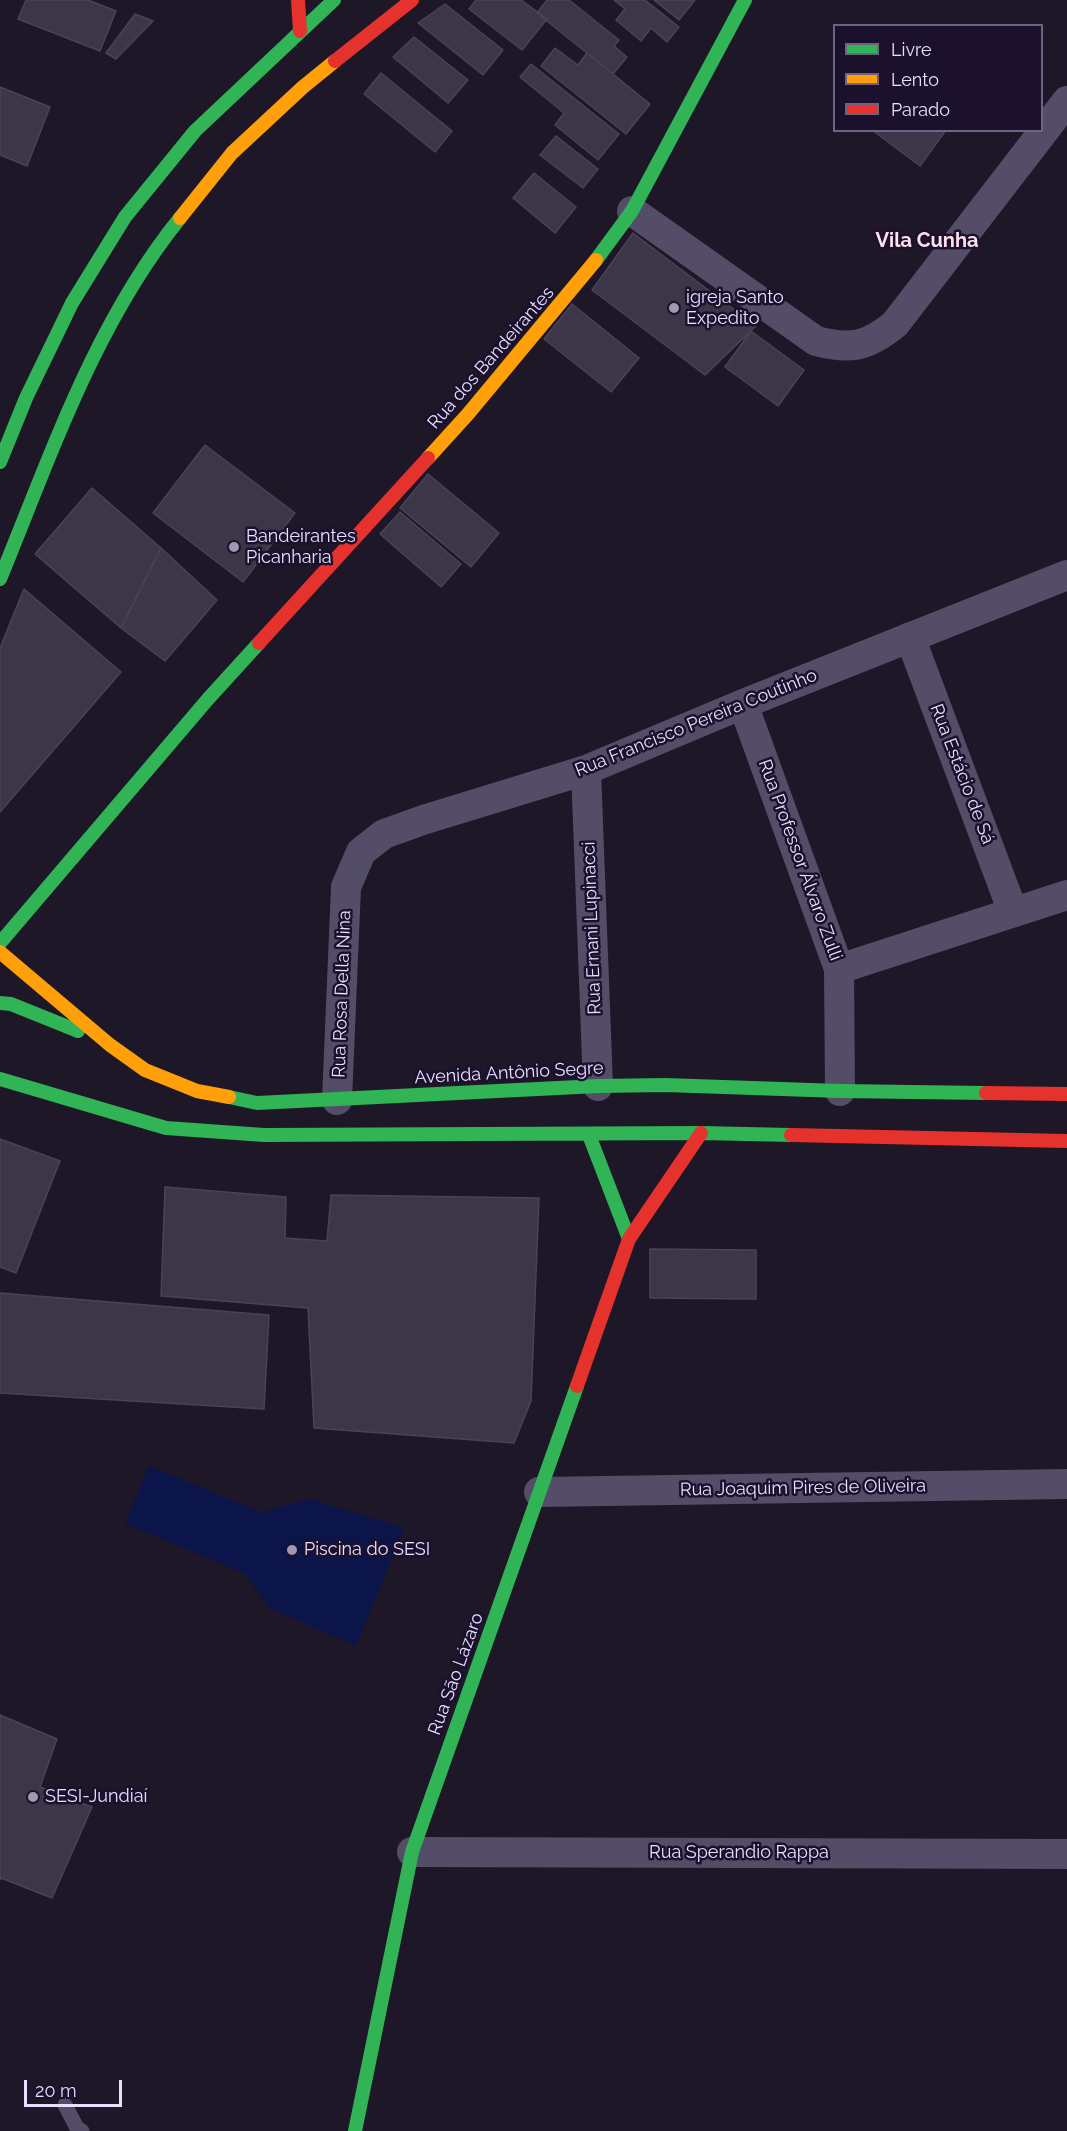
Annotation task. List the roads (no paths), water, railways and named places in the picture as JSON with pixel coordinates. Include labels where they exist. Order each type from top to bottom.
[{"type":"main road","points":[[298,0],[300,31]]},
{"type":"main road","points":[[0,462],[26,398],[72,303],[125,217],[195,132],[334,0]]},
{"type":"main road","points":[[0,579],[84,374],[122,301],[170,230],[232,153],[303,87],[412,0]]},
{"type":"main road","name":"Rua dos Bandeirantes","points":[[0,943],[208,699],[468,414],[581,280],[632,212],[745,0]]},
{"type":"main road","name":"Avenida Antônio Segre","points":[[0,952],[110,1045],[145,1070],[197,1091],[257,1103],[611,1093],[665,1085],[840,1091],[1067,1094]]},
{"type":"main road","points":[[0,1003],[11,1004],[39,1014],[110,1045]]},
{"type":"main road","points":[[0,1079],[166,1128],[264,1135],[700,1133],[1067,1141]]},
{"type":"main road","points":[[611,1093],[665,1085]]},
{"type":"main road","points":[[595,1122],[589,1135],[629,1239]]},
{"type":"main road","name":"Rua São Lázaro","points":[[355,2131],[412,1852],[629,1239],[700,1133]]},
{"type":"street","points":[[632,212],[816,341],[837,346],[857,346],[878,338],[895,324],[1067,101]]},
{"type":"street","name":"Rua Francisco Pereira Coutinho","points":[[346,887],[361,852],[384,834],[586,770],[743,704],[1067,575]]},
{"type":"street","name":"Rua Estácio de Sá","points":[[910,637],[1013,912]]},
{"type":"street","name":"Rua Professor Álvaro Zulli","points":[[743,704],[839,969],[840,1091]]},
{"type":"street","name":"Rua Ernani Lupinacci","points":[[586,770],[611,1093]]},
{"type":"street","name":"Rua Rosa Della Nina","points":[[337,1100],[346,887]]},
{"type":"street","points":[[839,969],[1067,895]]},
{"type":"street","name":"Rua Joaquim Pires de Oliveira","points":[[539,1492],[1067,1484]]},
{"type":"street","name":"Rua Sperandio Rappa","points":[[412,1852],[1067,1854]]},
{"type":"lane","points":[[65,2105],[77,2128],[82,2131]]},
{"type":"place","name":"igreja Santo Expedito","points":[[674,308]]},
{"type":"place","name":"Bandeirantes Picanharia","points":[[234,547]]},
{"type":"place","name":"Piscina do SESI","points":[[292,1550]]},
{"type":"place","name":"SESI-Jundiaí","points":[[33,1797]]},
{"type":"district","name":"Vila Cunha","points":[[927,241]]}]
